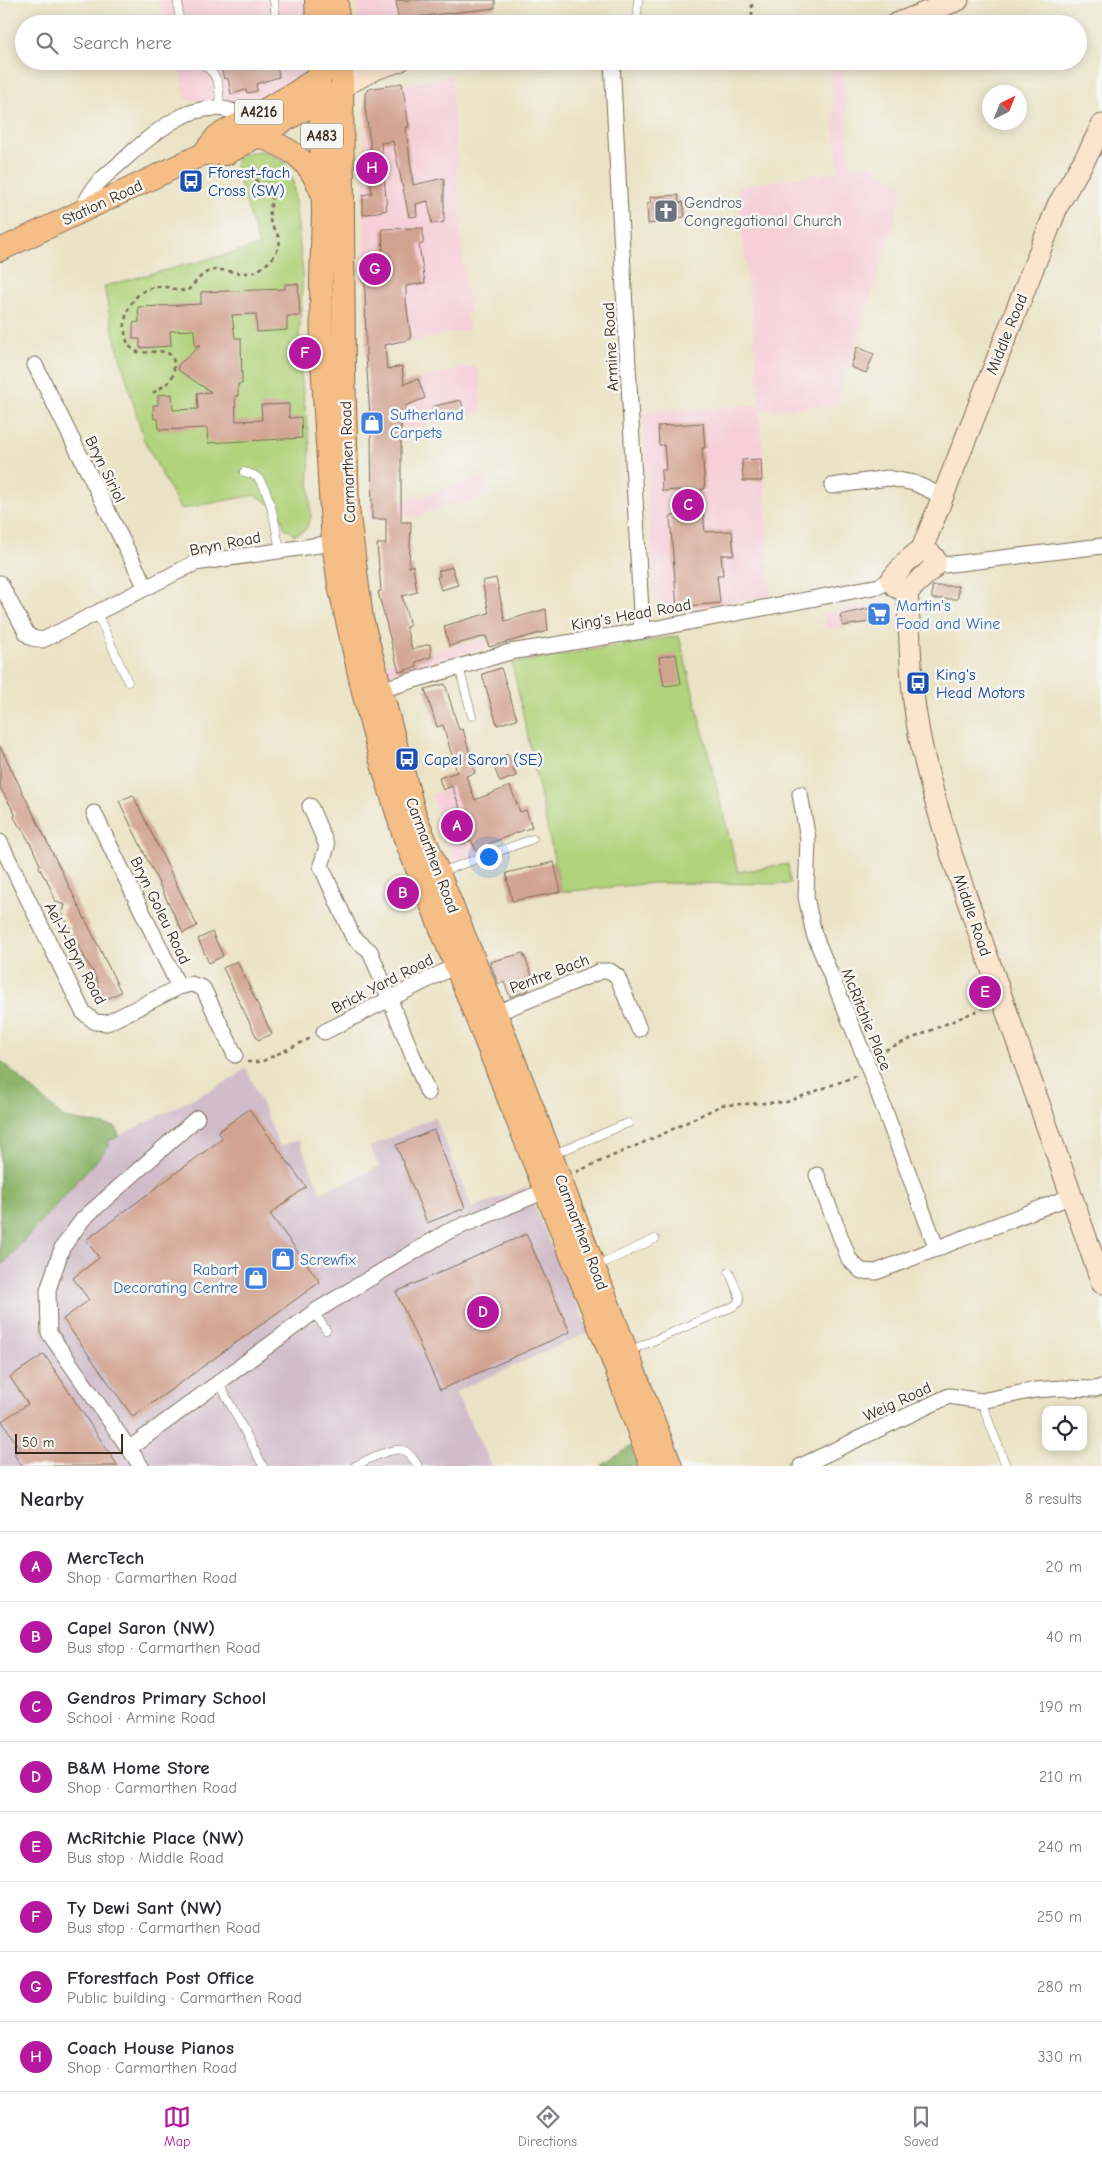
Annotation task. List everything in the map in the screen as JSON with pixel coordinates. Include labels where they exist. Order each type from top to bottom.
[{"type":"main road","points":[[316,0],[317,15]]},
{"type":"main road","points":[[337,0],[338,15]]},
{"type":"main road","name":"Station Road","points":[[0,250],[204,154],[226,154],[253,127],[295,93],[318,70]]},
{"type":"main road","name":"Carmarthen Road","points":[[319,70],[323,197],[322,361],[334,543],[346,622],[381,761],[404,836],[455,966],[553,1185],[595,1267],[671,1466]]},
{"type":"main road","name":"Carmarthen Road","points":[[342,70],[344,372],[348,508],[362,619],[415,815],[552,1155],[553,1185],[651,1466]]},
{"type":"main road","name":"Station Road","points":[[253,127],[320,101],[342,87]]},
{"type":"main road","points":[[253,127],[301,157],[313,173],[323,197]]},
{"type":"street","points":[[919,15],[958,0]]},
{"type":"street","points":[[342,87],[373,70]]},
{"type":"street","name":"Armine Road","points":[[612,70],[642,631]]},
{"type":"street","points":[[79,213],[97,184],[152,135],[173,120],[219,107],[235,110],[253,127]]},
{"type":"street","name":"Middle Road","points":[[922,549],[1058,205],[1090,150],[1102,125]]},
{"type":"street","name":"Bryn Siriol","points":[[35,365],[146,588]]},
{"type":"street","points":[[832,486],[888,478],[914,483],[942,496]]},
{"type":"street","name":"Bryn Road","points":[[0,582],[19,620],[32,638],[43,640],[195,564],[280,550],[325,546],[334,543]]},
{"type":"street","points":[[899,586],[935,566],[1102,546]]},
{"type":"street","points":[[899,586],[906,562],[922,549],[931,554],[935,559],[935,566]]},
{"type":"street","name":"King's Head Road","points":[[380,690],[510,652],[642,631],[878,586],[899,586]]},
{"type":"street","name":"Middle Road","points":[[899,586],[915,714],[923,754],[952,856],[1102,1283]]},
{"type":"street","name":"McRitchie Place","points":[[800,794],[808,838],[806,897],[814,934],[867,1064],[937,1249]]},
{"type":"street","points":[[310,806],[327,846],[321,866],[353,937],[370,951],[428,1094]]},
{"type":"street","name":"Bryn Goleu Road","points":[[94,812],[179,987],[190,984],[203,988],[235,1054]]},
{"type":"street","name":"Ael-Y-Bryn Road","points":[[0,842],[83,1012],[94,1022],[108,1023],[179,987]]},
{"type":"street","name":"Brick Yard Road","points":[[324,1032],[455,966]]},
{"type":"street","name":"Pentre Bach","points":[[496,1013],[601,971],[610,971],[617,976],[639,1029]]},
{"type":"street","points":[[141,1466],[49,1333],[48,1290],[62,1248],[83,1219],[197,1118]]},
{"type":"street","points":[[817,1176],[849,1259],[861,1270],[876,1272],[1072,1196]]},
{"type":"street","points":[[130,1448],[314,1312],[447,1232],[553,1185]]},
{"type":"street","name":"Weig Road","points":[[802,1466],[949,1396],[981,1401],[1035,1390],[1062,1388],[1095,1389],[1102,1387]]},
{"type":"lane","points":[[179,0],[179,15]]},
{"type":"lane","points":[[274,0],[275,15]]},
{"type":"lane","points":[[638,0],[638,15]]},
{"type":"lane","points":[[211,70],[216,78],[220,94],[219,107]]},
{"type":"lane","points":[[244,472],[253,474],[259,479],[268,501],[280,550]]},
{"type":"lane","points":[[97,613],[128,682]]},
{"type":"lane","points":[[459,667],[472,716]]},
{"type":"lane","points":[[438,872],[533,839]]},
{"type":"lane","points":[[552,1155],[628,1123]]},
{"type":"lane","points":[[595,1267],[655,1239]]},
{"type":"lane","points":[[628,1352],[732,1307],[739,1302],[739,1295],[728,1272]]},
{"type":"lane","points":[[314,1312],[326,1330]]},
{"type":"lane","points":[[219,1383],[263,1466]]},
{"type":"lane","points":[[981,1401],[1006,1466]]},
{"type":"lane","points":[[355,1466],[377,1455],[401,1450],[406,1451],[418,1466]]},
{"type":"path","points":[[752,0],[752,15]]},
{"type":"path","points":[[153,393],[170,382],[173,377],[175,364],[165,352],[158,350],[140,353],[129,346],[124,330],[128,308],[144,292],[156,287],[187,291],[204,273],[212,270],[234,273],[253,272],[264,266],[278,248],[279,239],[270,219],[273,200],[272,193],[254,179]]},
{"type":"path","points":[[553,1185],[722,1105],[787,1102],[1003,1000]]},
{"type":"path","points":[[235,1054],[248,1062],[261,1062],[324,1032]]},
{"type":"shaded area","points":[[159,0],[306,0],[307,15],[161,15]]},
{"type":"shaded area","points":[[357,0],[481,0],[483,15],[358,15]]},
{"type":"shaded area","points":[[179,70],[306,70],[274,93],[242,105],[186,100]]},
{"type":"shaded area","points":[[831,70],[845,70],[850,168],[873,165],[904,189],[837,405],[760,410],[771,596],[676,612],[655,598],[642,412],[759,405],[754,338],[737,187],[838,171]]},
{"type":"shaded area","points":[[451,75],[463,265],[470,314],[465,315],[470,329],[366,351],[365,282],[363,282],[360,265],[365,264],[365,218],[363,218],[365,93],[369,89]]},
{"type":"shaded area","points":[[476,365],[481,383],[482,413],[369,437],[367,391]]},
{"type":"shaded area","points":[[486,478],[487,495],[414,517],[369,521],[369,501],[411,500],[451,486]]},
{"type":"shaded area","points":[[875,603],[882,610],[883,620],[827,629],[823,614]]},
{"type":"shaded area","points":[[484,639],[487,648],[390,674],[387,663]]},
{"type":"shaded area","points":[[465,783],[492,855],[457,868],[431,795]]},
{"type":"shaded area","points":[[246,1067],[280,1146],[299,1140],[321,1193],[379,1167],[370,1147],[435,1117],[472,1208],[526,1187],[589,1332],[455,1392],[492,1466],[0,1466],[0,1267],[110,1145],[105,1143],[234,1078]]},
{"type":"green space","points":[[259,151],[271,154],[285,163],[293,181],[303,274],[298,353],[310,447],[311,518],[305,530],[294,535],[284,527],[280,510],[255,495],[180,509],[144,440],[114,336],[104,286],[259,246],[235,166],[237,158]]},
{"type":"green space","points":[[679,636],[738,872],[788,864],[790,884],[654,883],[561,892],[512,663]]},
{"type":"green space","points":[[0,1060],[64,1118],[116,1127],[119,1136],[105,1143],[110,1145],[0,1267]]},
{"type":"green space","points":[[631,1446],[637,1466],[601,1466]]},
{"type":"building","points":[[396,0],[495,0],[495,8],[433,15],[398,15]]},
{"type":"building","points":[[222,70],[278,70],[279,77],[256,84],[257,91],[247,93],[246,90],[231,94],[228,78],[224,79]]},
{"type":"building","points":[[402,83],[409,127],[406,127],[413,185],[444,178],[444,222],[432,224],[428,201],[416,204],[417,216],[409,217],[393,141],[381,143],[387,210],[363,215],[363,195],[372,193],[366,150],[371,149],[365,108],[365,93],[369,89]]},
{"type":"building","name":"Gendros Congregational Church","points":[[678,195],[679,203],[683,202],[685,217],[676,218],[676,221],[648,224],[647,204],[651,203],[650,197]]},
{"type":"building","points":[[423,228],[423,244],[419,245],[425,283],[406,286],[411,339],[385,345],[387,369],[402,366],[404,384],[418,379],[425,398],[405,406],[405,412],[401,413],[401,522],[411,522],[409,567],[413,565],[417,592],[402,596],[410,626],[406,627],[412,649],[430,644],[431,657],[416,662],[417,667],[399,672],[378,592],[381,591],[377,544],[386,544],[386,519],[372,519],[371,432],[366,356],[365,282],[363,282],[361,270],[370,268],[369,260],[383,257],[382,229]]},
{"type":"building","points":[[285,284],[298,284],[300,316],[287,316],[287,330],[257,332],[256,314],[232,315],[235,338],[241,338],[242,384],[238,384],[238,396],[235,396],[236,421],[262,420],[261,405],[289,404],[289,418],[301,417],[302,438],[208,443],[207,428],[159,430],[158,419],[154,419],[153,405],[158,405],[158,395],[172,394],[173,410],[198,409],[197,393],[211,392],[178,370],[178,365],[201,345],[195,346],[194,330],[170,331],[171,346],[140,348],[140,339],[133,339],[133,323],[139,322],[138,307],[201,304],[201,292],[285,289]]},
{"type":"building","points":[[857,347],[874,354],[866,373],[851,367]]},
{"type":"building","points":[[461,400],[465,415],[439,422],[435,406]]},
{"type":"building","points":[[703,423],[705,448],[702,448],[705,489],[701,489],[705,532],[732,531],[734,555],[721,555],[723,575],[717,575],[720,603],[677,607],[670,516],[682,515],[680,490],[662,491],[661,470],[666,470],[664,445],[659,445],[658,426]]},
{"type":"building","points":[[761,459],[762,481],[743,481],[742,460]]},
{"type":"building","points":[[452,567],[458,585],[441,590],[437,577],[440,576],[438,571]]},
{"type":"building","points":[[496,578],[505,621],[546,609],[548,631],[489,647],[486,636],[449,646],[444,626],[489,613],[482,581]]},
{"type":"building","points":[[932,586],[958,586],[958,599],[932,599]]},
{"type":"building","points":[[881,606],[883,620],[843,626],[840,615]]},
{"type":"building","points":[[676,654],[681,684],[664,686],[659,657]]},
{"type":"building","points":[[501,668],[517,719],[497,725],[482,674]]},
{"type":"building","points":[[445,684],[459,730],[463,729],[475,773],[466,776],[475,800],[510,786],[520,812],[526,810],[532,827],[488,844],[489,847],[477,852],[471,840],[462,844],[450,812],[460,808],[452,786],[443,790],[439,778],[457,772],[443,725],[437,727],[425,689]]},
{"type":"building","points":[[0,746],[121,992],[107,999],[102,994],[97,984],[98,982],[72,934],[69,924],[62,914],[65,905],[56,902],[39,867],[40,865],[32,847],[14,817],[15,814],[0,787]]},
{"type":"building","points":[[508,754],[516,776],[500,782],[491,760]]},
{"type":"building","points":[[133,795],[197,926],[183,933],[119,801]]},
{"type":"building","points":[[554,862],[561,892],[512,901],[506,873]]},
{"type":"building","points":[[212,932],[223,956],[209,963],[198,939]]},
{"type":"building","points":[[523,953],[535,983],[527,986],[529,990],[510,997],[504,982],[498,984],[490,962]]},
{"type":"building","points":[[237,961],[272,1034],[258,1040],[223,968]]},
{"type":"building","points":[[249,1109],[306,1187],[270,1214],[320,1282],[133,1417],[63,1319],[89,1300],[73,1278],[99,1258],[86,1240],[223,1138],[218,1132]]},
{"type":"building","points":[[434,1130],[465,1208],[427,1223],[396,1145]]},
{"type":"building","points":[[526,1234],[570,1332],[440,1390],[396,1292]]},
{"type":"building","points":[[44,1354],[118,1466],[22,1466],[14,1454],[20,1449],[2,1421],[28,1404],[10,1377]]},
{"type":"place","name":"Coach House Pianos","points":[[372,168]]},
{"type":"place","name":"Fforest-fach Cross (SW)","points":[[191,181]]},
{"type":"place","name":"Gendros Congregational Church","points":[[666,211]]},
{"type":"place","name":"Fforestfach Post Office","points":[[375,269]]},
{"type":"place","name":"Ty Dewi Sant (NW)","points":[[305,353]]},
{"type":"place","name":"Sutherland Carpets","points":[[372,423]]},
{"type":"place","name":"Gendros Primary School","points":[[688,505]]},
{"type":"place","name":"Martin's Food and Wine","points":[[879,614]]},
{"type":"place","name":"King's Head Motors","points":[[918,683]]},
{"type":"place","name":"Capel Saron (SE)","points":[[407,759]]},
{"type":"place","name":"MercTech","points":[[457,826]]},
{"type":"place","name":"Capel Saron (NW)","points":[[403,893]]},
{"type":"place","name":"McRitchie Place (NW)","points":[[985,992]]},
{"type":"place","name":"Screwfix","points":[[283,1259]]},
{"type":"place","name":"Rabart Decorating Centre","points":[[256,1278]]},
{"type":"place","name":"B&M Home Store","points":[[483,1312]]}]
